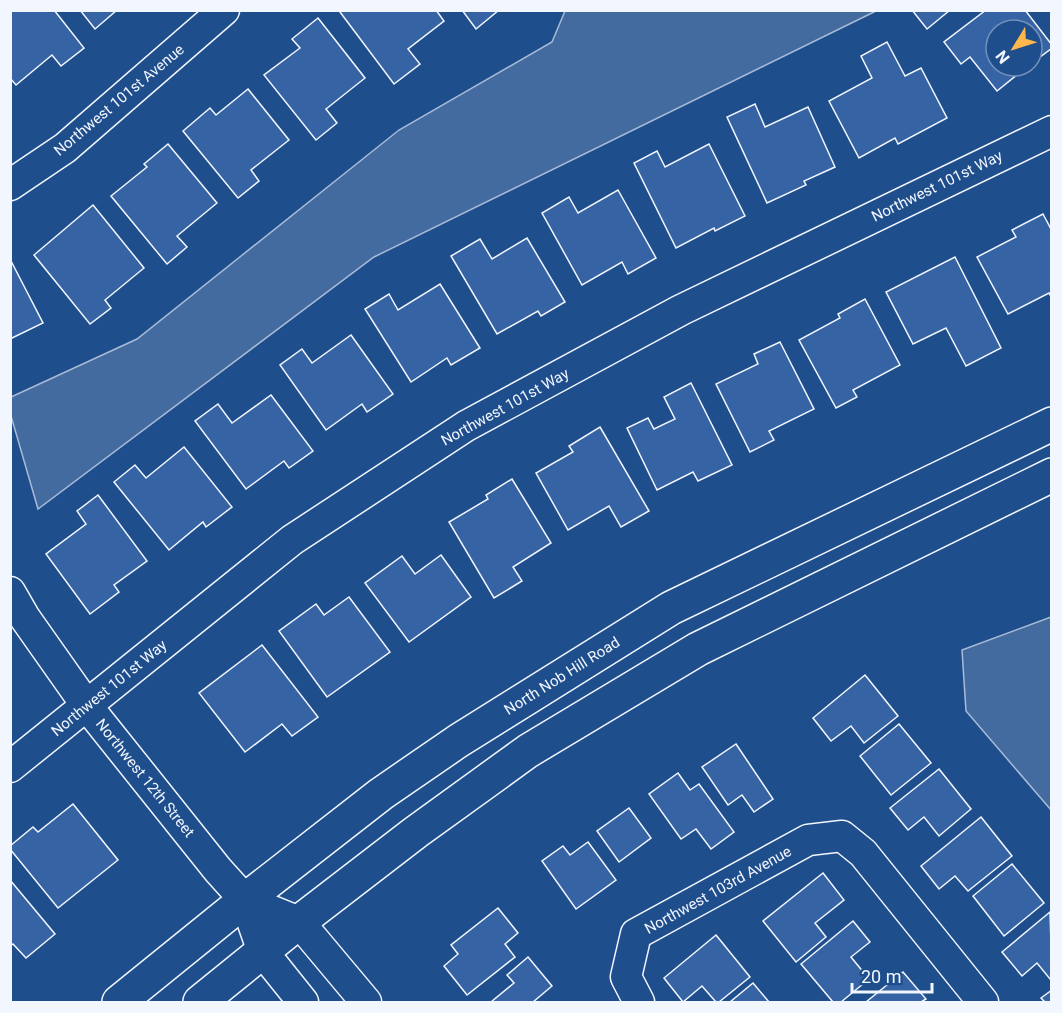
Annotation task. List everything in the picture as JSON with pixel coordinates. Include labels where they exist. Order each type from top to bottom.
[{"type":"main road","name":"North Nob Hill Road","points":[[119,1002],[381,794],[458,741],[670,608],[1052,424]]},
{"type":"main road","points":[[200,1002],[416,832],[528,751],[698,649],[1052,475]]},
{"type":"street","name":"Northwest 101st Avenue","points":[[10,185],[65,148],[224,10]]},
{"type":"street","name":"Northwest 101st Way","points":[[10,767],[292,540],[466,426],[681,310],[1052,131]]},
{"type":"street","name":"Northwest 12th Street","points":[[10,592],[87,706],[245,900],[263,952],[303,1002]]},
{"type":"street","name":"Northwest 103rd Avenue","points":[[633,990],[636,934],[808,840],[842,836],[863,853],[983,1002]]},
{"type":"street","name":"Northwest 12th Street","points":[[245,900],[299,922],[366,1002]]},
{"type":"water","points":[[565,11],[873,11],[374,257],[38,509],[11,416],[11,397],[137,339],[399,130],[552,42]]},
{"type":"water","points":[[1052,617],[1051,810],[966,711],[962,650]]},
{"type":"building","points":[[54,10],[84,48],[61,66],[52,55],[16,85],[10,78],[10,11]]},
{"type":"building","points":[[80,10],[117,10],[95,29]]},
{"type":"building","points":[[342,10],[436,10],[444,21],[408,49],[420,64],[394,84],[340,12]]},
{"type":"building","points":[[462,10],[499,10],[476,29]]},
{"type":"building","points":[[912,10],[950,10],[927,29]]},
{"type":"building","points":[[986,10],[1025,10],[1031,18],[984,18],[984,75],[970,57],[961,64],[944,42]]},
{"type":"building","points":[[318,18],[365,78],[326,109],[337,123],[316,140],[264,75],[300,48],[292,39]]},
{"type":"building","points":[[1044,35],[1052,45],[1052,48],[1044,54]]},
{"type":"building","points":[[887,42],[905,76],[921,68],[947,118],[898,144],[895,138],[859,158],[829,101],[872,78],[861,56]]},
{"type":"building","points":[[987,78],[1013,78],[997,91]]},
{"type":"building","points":[[248,89],[289,140],[251,170],[259,181],[238,198],[183,131],[210,108],[216,115]]},
{"type":"building","points":[[755,104],[765,127],[808,107],[835,167],[804,181],[806,185],[767,203],[727,117]]},
{"type":"building","points":[[168,144],[217,203],[177,236],[187,247],[167,264],[111,196],[147,167],[144,164]]},
{"type":"building","points":[[709,144],[745,216],[715,231],[714,228],[676,248],[634,163],[657,151],[665,167]]},
{"type":"building","points":[[618,190],[656,258],[628,274],[622,262],[582,285],[542,213],[569,197],[578,213]]},
{"type":"building","points":[[93,205],[144,268],[105,300],[111,308],[90,324],[34,255]]},
{"type":"building","points":[[1043,214],[1052,231],[1052,298],[1049,293],[1008,314],[977,257],[1016,237],[1012,230]]},
{"type":"building","points":[[527,238],[565,302],[541,316],[538,311],[497,334],[451,256],[480,239],[492,259]]},
{"type":"building","points":[[955,257],[1001,348],[966,366],[946,328],[913,344],[886,292]]},
{"type":"building","points":[[10,259],[43,323],[10,339]]},
{"type":"building","points":[[440,284],[480,348],[451,365],[447,358],[411,382],[365,309],[389,294],[398,310]]},
{"type":"building","points":[[865,299],[900,365],[853,390],[857,397],[836,408],[799,340],[840,318],[838,314]]},
{"type":"building","points":[[351,335],[393,394],[367,412],[362,404],[326,430],[280,365],[302,349],[312,363]]},
{"type":"building","points":[[780,342],[814,409],[769,431],[774,440],[750,452],[716,384],[758,364],[754,354]]},
{"type":"building","points":[[691,383],[732,465],[698,481],[693,472],[657,490],[627,428],[648,418],[654,429],[675,419],[664,397]]},
{"type":"building","points":[[271,395],[313,451],[289,468],[284,461],[246,489],[195,421],[218,404],[232,423]]},
{"type":"building","points":[[600,427],[649,511],[621,527],[609,506],[568,530],[536,473],[573,452],[569,446]]},
{"type":"building","points":[[184,447],[232,507],[206,527],[203,522],[169,550],[114,482],[135,465],[146,478]]},
{"type":"building","points":[[512,479],[551,543],[513,567],[522,581],[494,598],[449,522],[488,499],[486,495]]},
{"type":"building","points":[[98,495],[147,561],[114,585],[119,592],[90,614],[46,554],[86,524],[77,511]]},
{"type":"building","points":[[441,555],[471,597],[409,642],[365,583],[402,556],[415,574]]},
{"type":"building","points":[[349,597],[390,652],[327,697],[279,631],[316,604],[324,615]]},
{"type":"building","points":[[262,645],[318,717],[292,736],[282,724],[245,752],[199,693]]},
{"type":"building","points":[[865,675],[898,716],[864,743],[851,726],[831,741],[813,718]]},
{"type":"building","points":[[899,724],[931,763],[891,795],[860,756]]},
{"type":"building","points":[[736,744],[773,799],[754,812],[742,795],[728,805],[702,767]]},
{"type":"building","points":[[939,769],[971,809],[939,836],[924,817],[908,830],[890,808]]},
{"type":"building","points":[[678,773],[690,790],[699,784],[734,832],[711,849],[696,829],[681,839],[649,794]]},
{"type":"building","points":[[73,804],[118,860],[58,908],[10,849],[10,846],[33,827],[38,832]]},
{"type":"building","points":[[629,808],[651,838],[619,862],[597,831]]},
{"type":"building","points":[[981,817],[1012,856],[968,891],[955,876],[939,889],[921,866]]},
{"type":"building","points":[[588,842],[616,880],[576,909],[542,861],[563,846],[570,855]]},
{"type":"building","points":[[1012,864],[1044,903],[1004,936],[973,896]]},
{"type":"building","points":[[823,873],[844,900],[815,923],[826,937],[796,962],[763,921]]},
{"type":"building","points":[[10,880],[55,934],[26,958],[13,944],[10,946]]},
{"type":"building","points":[[498,908],[518,933],[505,944],[515,957],[467,995],[444,966],[458,954],[451,945]]},
{"type":"building","points":[[1050,912],[1052,977],[1050,979],[1037,963],[1022,976],[1002,952]]},
{"type":"building","points":[[853,921],[870,942],[851,957],[869,979],[841,1002],[833,1002],[801,964]]},
{"type":"building","points":[[716,935],[750,977],[719,1002],[716,1002],[702,986],[683,1002],[664,978]]},
{"type":"building","points":[[528,957],[552,986],[533,1002],[491,1002],[514,983],[507,975]]},
{"type":"building","points":[[903,972],[926,999],[921,1002],[866,1002]]},
{"type":"building","points":[[753,983],[769,1002],[730,1002]]},
{"type":"building","points":[[1052,990],[1052,1002],[1045,1002],[1041,998]]}]
